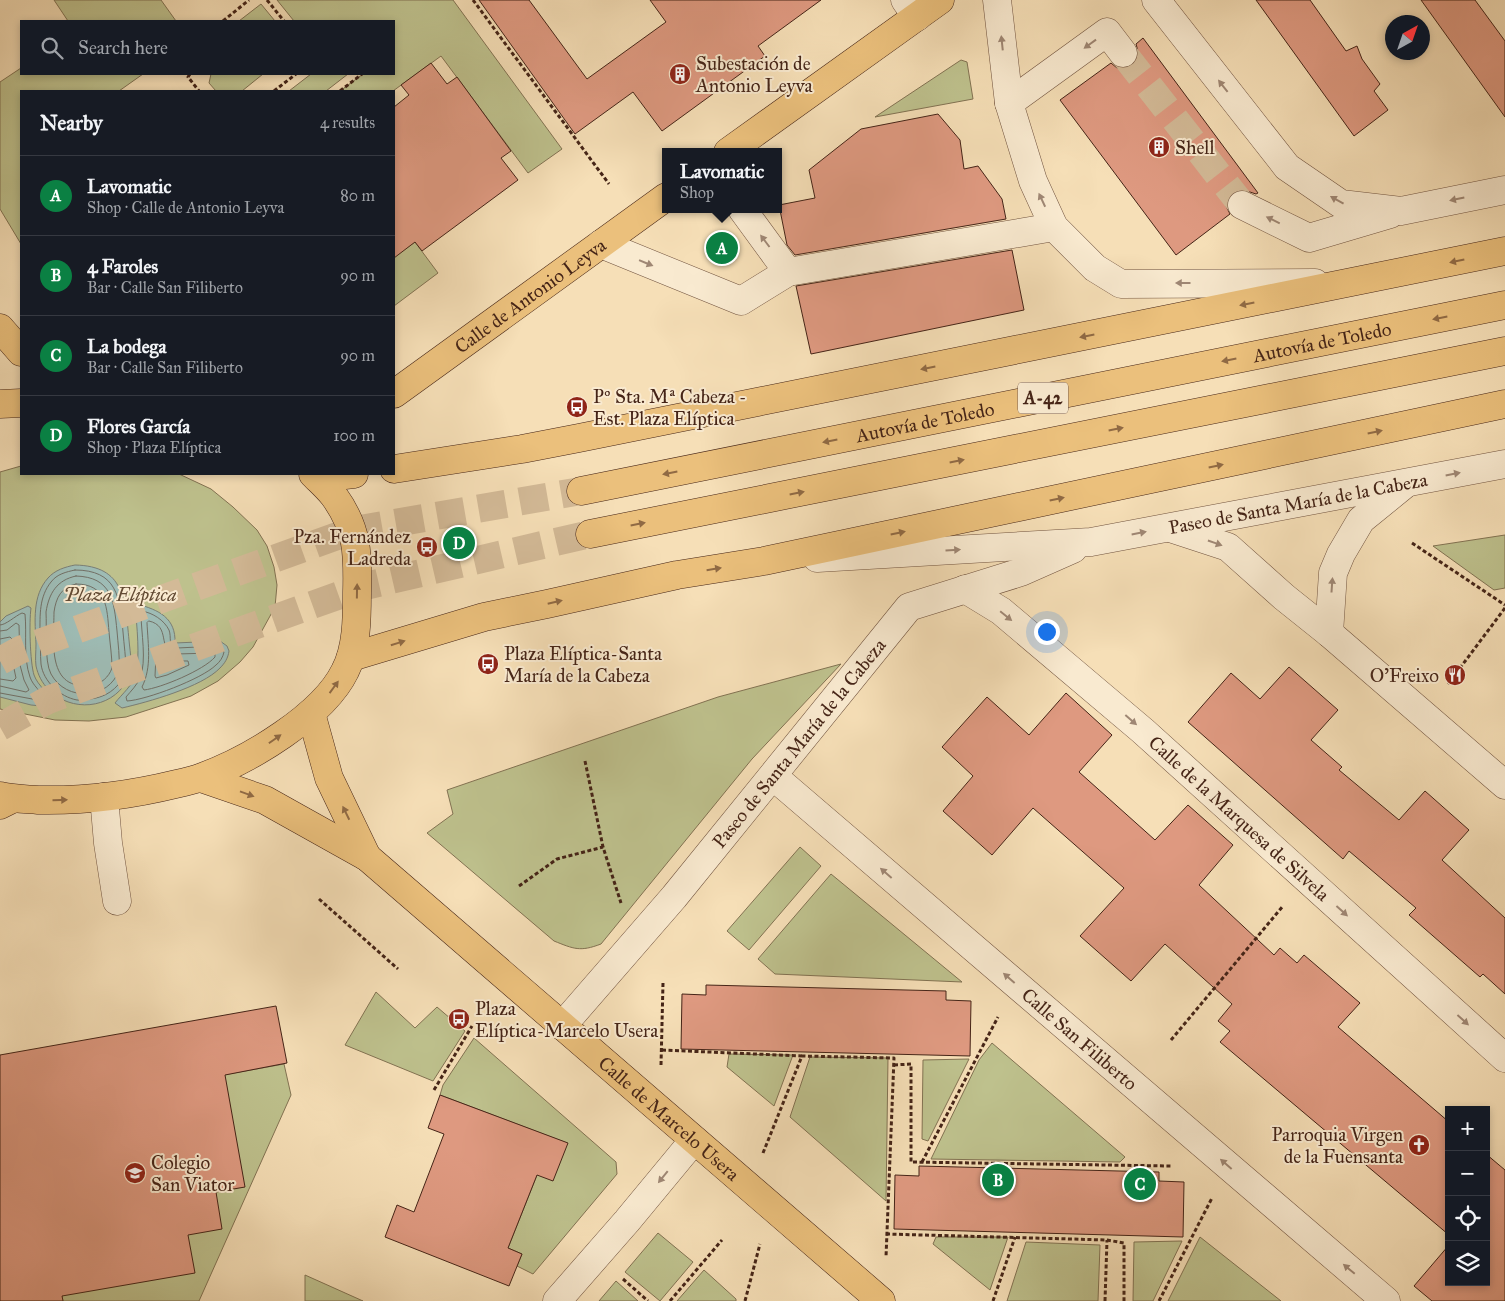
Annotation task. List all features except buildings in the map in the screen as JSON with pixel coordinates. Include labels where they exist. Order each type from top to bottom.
[{"type":"main road","points":[[733,148],[911,9],[940,0]]},
{"type":"main road","name":"Calle de Antonio Leyva","points":[[395,393],[662,200]]},
{"type":"main road","points":[[395,469],[522,449],[1505,252]]},
{"type":"main road","name":"Autovía de Toledo","points":[[581,491],[1505,305]]},
{"type":"main road","points":[[0,328],[20,351]]},
{"type":"main road","name":"A-42","points":[[590,534],[1505,351]]},
{"type":"main road","points":[[0,404],[20,403]]},
{"type":"main road","points":[[351,657],[484,617],[677,575],[764,561],[1505,404]]},
{"type":"main road","points":[[315,476],[334,475]]},
{"type":"main road","points":[[4,800],[58,800],[104,797],[153,790],[201,778],[246,758],[272,742],[311,713],[324,700],[345,672],[351,657],[357,614],[357,551],[354,535],[346,514],[333,494],[315,476]]},
{"type":"main road","name":"Calle de Marcelo Usera","points":[[311,713],[329,778],[367,856]]},
{"type":"main road","name":"Calle de Marcelo Usera","points":[[201,778],[266,800],[367,856],[881,1301]]},
{"type":"street","points":[[997,0],[1009,103],[1033,182],[1054,227],[1095,268],[1121,284],[1354,282]]},
{"type":"street","points":[[1156,0],[1286,167],[1341,204],[1401,211]]},
{"type":"street","points":[[1009,103],[1107,32],[1123,53]]},
{"type":"street","points":[[1242,205],[1309,238],[1401,211],[1505,190]]},
{"type":"street","points":[[745,213],[788,272]]},
{"type":"street","points":[[600,244],[741,300],[788,272],[1054,227]]},
{"type":"street","name":"Paseo de Santa María de la Cabeza","points":[[764,561],[1091,542],[1505,464]]},
{"type":"street","points":[[1329,633],[1333,573],[1340,554],[1361,520],[1407,483]]},
{"type":"street","points":[[1168,527],[1228,547],[1284,598],[1329,633],[1505,785]]},
{"type":"street","name":"Paseo de Santa María de la Cabeza","points":[[562,1026],[646,930],[909,607],[1021,572],[1091,542]]},
{"type":"street","name":"Calle de la Marquesa de Silvela","points":[[965,589],[1001,611],[1143,730],[1505,1058]]},
{"type":"street","name":"Calle San Filiberto","points":[[772,776],[1386,1301]]},
{"type":"street","points":[[104,797],[108,843],[117,900]]},
{"type":"street","points":[[557,1301],[694,1140]]},
{"type":"path","points":[[224,20],[249,0]]},
{"type":"path","points":[[268,0],[283,20]]},
{"type":"path","points":[[473,0],[609,184]]},
{"type":"path","points":[[189,75],[188,77],[198,90]]},
{"type":"path","points":[[275,90],[295,75]]},
{"type":"path","points":[[341,90],[361,75]]},
{"type":"path","points":[[1412,542],[1505,607],[1448,684]]},
{"type":"path","points":[[585,761],[603,847],[622,906]]},
{"type":"path","points":[[519,886],[557,859],[603,847]]},
{"type":"path","points":[[319,899],[398,969]]},
{"type":"path","points":[[1171,1040],[1284,906]]},
{"type":"path","points":[[661,1068],[663,983]]},
{"type":"path","points":[[922,1162],[999,1016]]},
{"type":"path","points":[[434,1090],[472,1026]]},
{"type":"path","points":[[662,1050],[894,1058],[886,1259]]},
{"type":"path","points":[[762,1155],[802,1056]]},
{"type":"path","points":[[894,1065],[911,1064],[910,1162],[1177,1166]]},
{"type":"path","points":[[1159,1301],[1215,1191]]},
{"type":"path","points":[[745,1301],[770,1205]]},
{"type":"path","points":[[886,1234],[1107,1240],[1124,1243],[1124,1301]]},
{"type":"path","points":[[993,1301],[1016,1237]]},
{"type":"path","points":[[670,1301],[722,1240]]},
{"type":"path","points":[[1105,1301],[1107,1240]]},
{"type":"path","points":[[617,1274],[648,1301]]},
{"type":"green space","points":[[54,0],[161,0],[175,20],[67,20]]},
{"type":"green space","points":[[277,0],[453,0],[562,149],[528,173],[441,56],[394,90],[341,90],[362,75],[395,75],[395,20],[293,20]]},
{"type":"green space","points":[[261,4],[274,20],[240,20]]},
{"type":"green space","points":[[961,60],[967,62],[973,99],[875,117]]},
{"type":"green space","points":[[20,69],[20,75],[142,75],[120,90],[20,90],[20,242],[0,209],[0,82]]},
{"type":"green space","points":[[211,75],[262,75],[243,90],[215,90],[209,83]]},
{"type":"green space","points":[[310,75],[347,75],[327,90],[290,90]]},
{"type":"green space","points":[[415,242],[438,273],[395,305],[395,250],[398,254]]},
{"type":"green space","name":"Plaza Elíptica","points":[[20,466],[20,475],[181,475],[211,489],[257,530],[267,546],[274,567],[277,585],[275,607],[253,647],[240,662],[218,681],[191,696],[126,717],[89,721],[55,720],[0,709],[0,472]]},
{"type":"green space","points":[[1505,535],[1505,588],[1494,590],[1433,546]]},
{"type":"green space","points":[[841,664],[752,759],[601,944],[577,949],[554,941],[427,833],[453,814],[447,790],[718,697]]},
{"type":"green space","points":[[800,847],[821,866],[749,950],[727,931]]},
{"type":"green space","points":[[831,874],[962,982],[775,974],[758,959]]},
{"type":"green space","points":[[376,992],[415,1028],[437,1007],[465,1031],[433,1081],[345,1045]]},
{"type":"green space","points":[[474,1038],[616,1162],[617,1174],[533,1274],[517,1266],[522,1254],[508,1248],[537,1175],[567,1143],[440,1095],[443,1085]]},
{"type":"green space","points":[[992,1043],[1125,1157],[1120,1162],[931,1159],[979,1060]]},
{"type":"green space","points":[[729,1054],[793,1055],[774,1106],[727,1067]]},
{"type":"green space","points":[[810,1057],[888,1058],[886,1201],[790,1117]]},
{"type":"green space","points":[[969,1059],[928,1141],[922,1139],[923,1060]]},
{"type":"green space","points":[[284,1064],[291,1095],[199,1301],[63,1301],[28,1110]]},
{"type":"green space","points":[[658,1233],[693,1262],[660,1301],[625,1272]]},
{"type":"green space","points":[[936,1237],[1008,1237],[990,1290],[933,1244]]},
{"type":"green space","points":[[1200,1237],[1281,1301],[1168,1301]]},
{"type":"green space","points":[[1182,1241],[1153,1301],[1133,1301],[1134,1242]]},
{"type":"green space","points":[[1026,1242],[1100,1245],[1098,1301],[1007,1301]]},
{"type":"green space","points":[[704,1270],[736,1299],[736,1301],[677,1301]]},
{"type":"green space","points":[[305,1275],[363,1301],[305,1301]]},
{"type":"green space","points":[[616,1281],[638,1301],[599,1301]]},
{"type":"water","points":[[75,565],[92,567],[104,572],[113,579],[123,599],[128,625],[131,666],[127,681],[120,691],[111,698],[90,705],[68,702],[49,690],[42,682],[36,663],[35,618],[39,593],[48,578],[54,573]]},
{"type":"water","points":[[137,604],[165,616],[173,627],[175,643],[220,641],[227,646],[229,651],[225,662],[212,675],[188,687],[160,698],[122,708],[115,703],[132,682],[137,668],[138,641],[135,607]]},
{"type":"water","points":[[28,606],[31,608],[30,642],[34,675],[41,686],[57,703],[51,707],[31,705],[0,697],[0,622],[6,616]]},
{"type":"tunnel","points":[[1123,53],[1242,205]]},
{"type":"tunnel","points":[[0,661],[20,650],[354,530],[581,491]]},
{"type":"tunnel","points":[[0,727],[48,700],[365,586],[590,534]]},
{"type":"place","name":"Subestación de Antonio Leyva","points":[[680,74]]},
{"type":"place","name":"Shell","points":[[1159,147]]},
{"type":"place","name":"Lavomatic","points":[[722,248]]},
{"type":"place","name":"Pº Sta. Mª Cabeza - Est. Plaza Elíptica","points":[[577,407]]},
{"type":"place","name":"Flores García","points":[[459,543]]},
{"type":"place","name":"Pza. Fernández Ladreda","points":[[427,547]]},
{"type":"place","name":"Plaza Elíptica-Santa María de la Cabeza","points":[[488,664]]},
{"type":"place","name":"O'Freixo","points":[[1455,675]]},
{"type":"place","name":"Plaza Elíptica-Marcelo Usera","points":[[459,1019]]},
{"type":"place","name":"Parroquia Virgen de la Fuensanta","points":[[1419,1145]]},
{"type":"place","name":"Colegio San Viator","points":[[135,1173]]},
{"type":"place","name":"4 Faroles","points":[[998,1180]]},
{"type":"place","name":"La bodega","points":[[1140,1184]]}]
